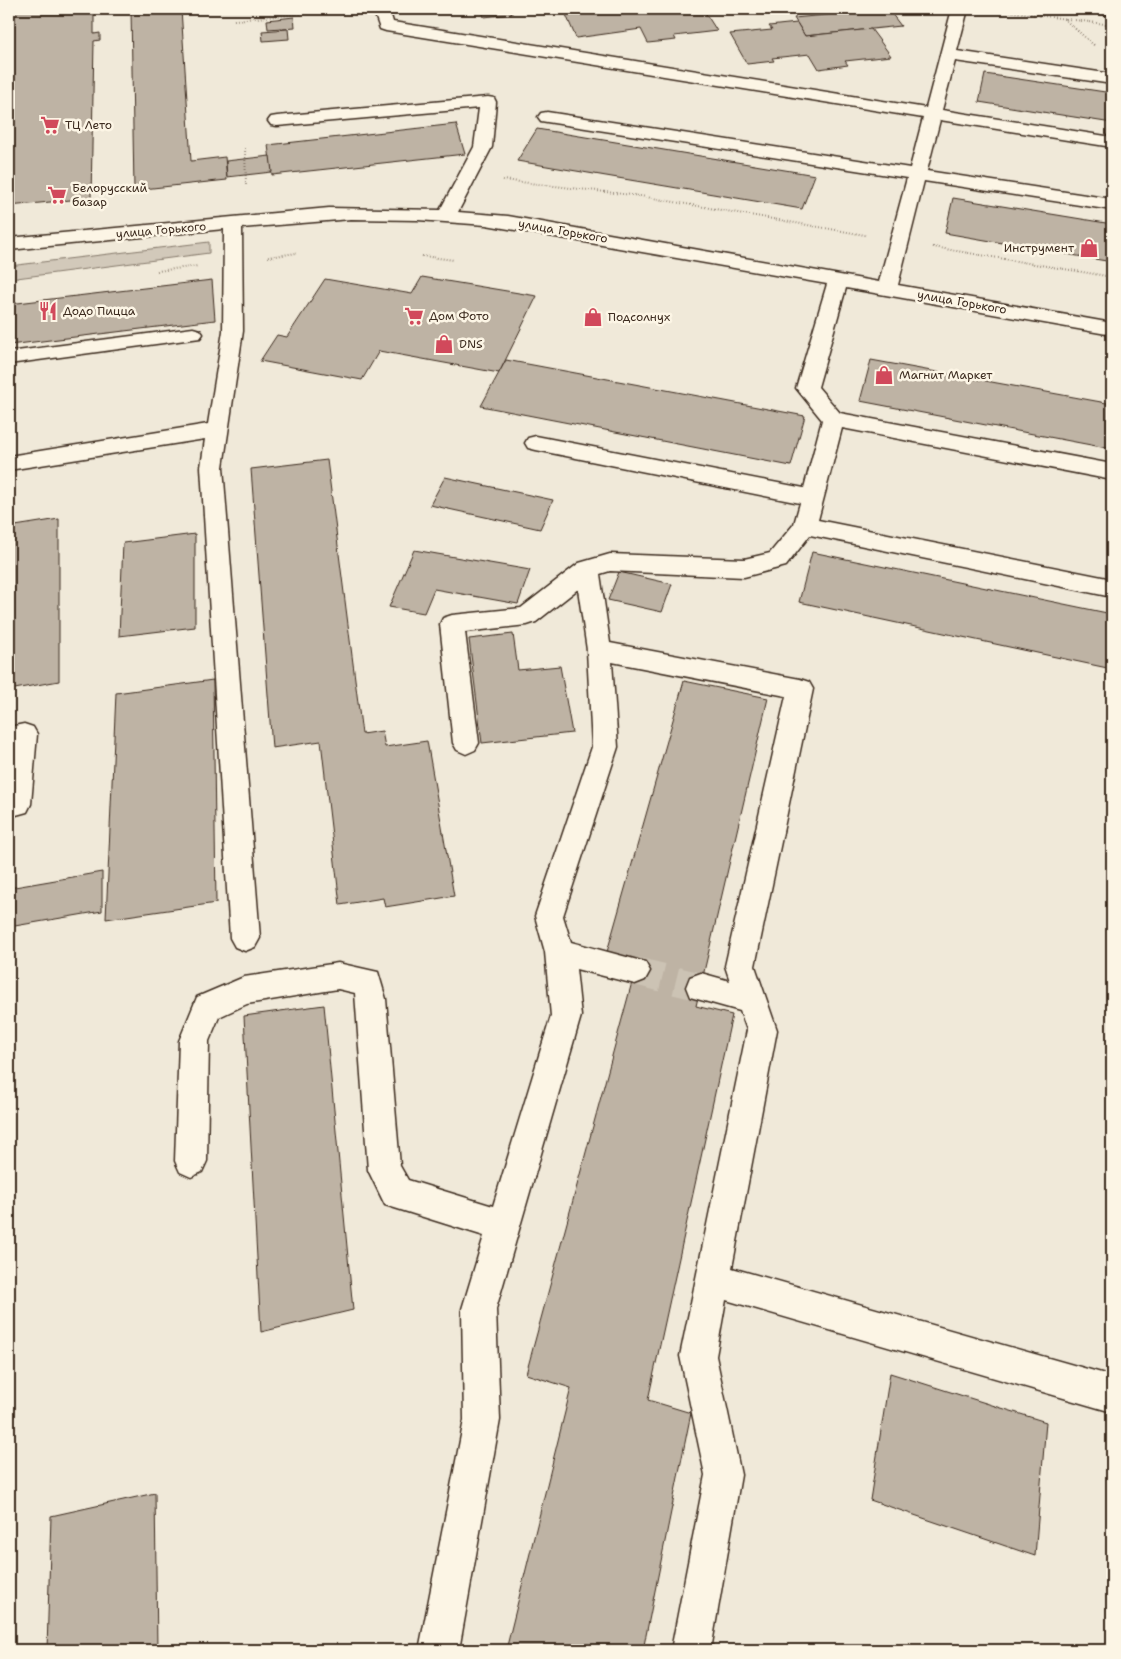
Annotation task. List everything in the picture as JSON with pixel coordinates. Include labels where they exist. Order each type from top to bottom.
[{"type":"street","points":[[381,9],[386,26],[1112,142]]},
{"type":"street","points":[[887,289],[960,9]]},
{"type":"street","points":[[948,55],[1112,79]]},
{"type":"street","points":[[278,121],[488,102],[483,148],[447,215]]},
{"type":"street","points":[[547,116],[1112,205]]},
{"type":"street","name":"улица Горького","points":[[9,244],[233,223],[367,213],[447,215],[508,222],[1112,329]]},
{"type":"street","points":[[233,223],[233,331],[212,467],[245,938]]},
{"type":"street","points":[[838,280],[807,388],[833,419],[1112,472]]},
{"type":"street","points":[[9,358],[193,334]]},
{"type":"street","points":[[466,743],[452,624],[527,616],[587,569],[610,562],[744,568],[778,560],[805,526],[833,419]]},
{"type":"street","points":[[9,463],[218,430]]},
{"type":"street","points":[[536,443],[812,498]]},
{"type":"street","points":[[805,526],[1112,588]]},
{"type":"street","points":[[439,1650],[482,1420],[479,1309],[566,1016],[560,952],[549,916],[605,747],[599,650],[587,569]]},
{"type":"street","points":[[599,650],[800,689],[740,966],[762,1030],[698,1356],[723,1474],[692,1650]]},
{"type":"street","points":[[9,737],[24,734],[17,804],[9,806]]},
{"type":"street","points":[[560,952],[635,971]]},
{"type":"street","points":[[191,1161],[194,1041],[208,1007],[244,991],[338,976],[367,982],[371,999],[384,1170],[397,1193],[504,1226]]},
{"type":"street","points":[[701,987],[752,1000]]},
{"type":"street","points":[[713,1279],[1112,1394]]},
{"type":"path","points":[[234,20],[300,14],[314,9]]},
{"type":"path","points":[[992,9],[1112,25]]},
{"type":"path","points":[[1064,19],[1098,48]]},
{"type":"path","points":[[245,148],[246,185]]},
{"type":"path","points":[[502,180],[640,196],[1112,277]]},
{"type":"path","points":[[261,258],[297,252]]},
{"type":"path","points":[[422,256],[454,260]]},
{"type":"path","points":[[156,271],[203,265]]},
{"type":"shaded area","points":[[209,242],[209,253],[9,279],[9,266]]},
{"type":"building","name":"ТЦ Лето","points":[[9,9],[100,9],[99,12],[94,13],[94,34],[100,33],[100,40],[94,41],[91,198],[9,206]]},
{"type":"building","points":[[131,9],[181,9],[191,161],[225,157],[227,180],[134,190]]},
{"type":"building","points":[[411,9],[440,9],[440,10],[412,12]]},
{"type":"building","points":[[481,9],[527,9],[511,10],[512,14],[484,17]]},
{"type":"building","points":[[635,9],[636,12],[663,9],[703,9],[717,31],[674,36],[676,40],[648,43],[641,29],[576,38],[564,10]]},
{"type":"building","points":[[888,9],[901,26],[805,36],[794,18]]},
{"type":"building","points":[[1056,9],[1112,9],[1112,16]]},
{"type":"building","points":[[294,17],[295,27],[268,29],[267,20]]},
{"type":"building","points":[[797,23],[805,36],[871,29],[891,56],[845,61],[848,65],[819,69],[810,54],[772,58],[774,61],[747,64],[730,34],[772,30],[769,26]]},
{"type":"building","points":[[288,29],[289,39],[263,41],[262,31]]},
{"type":"building","points":[[985,74],[1112,93],[1112,123],[979,102]]},
{"type":"building","points":[[456,124],[465,154],[272,175],[268,145]]},
{"type":"building","points":[[537,129],[815,175],[802,209],[517,161]]},
{"type":"building","points":[[270,156],[272,172],[227,177],[226,161]]},
{"type":"building","points":[[953,198],[1112,224],[1112,262],[945,233]]},
{"type":"building","name":"Дом Фото","points":[[422,277],[537,296],[499,373],[379,351],[362,380],[260,361],[277,335],[287,337],[325,279],[412,294]]},
{"type":"building","points":[[212,280],[215,320],[9,345],[9,304]]},
{"type":"building","points":[[506,360],[805,416],[791,466],[481,406]]},
{"type":"building","points":[[871,360],[1112,404],[1112,449],[860,401]]},
{"type":"building","points":[[327,460],[362,734],[382,731],[385,747],[427,741],[454,896],[385,907],[383,898],[340,905],[321,741],[272,748],[251,469]]},
{"type":"building","points":[[445,477],[553,500],[540,529],[430,505]]},
{"type":"building","points":[[59,519],[59,681],[9,690],[9,527]]},
{"type":"building","points":[[195,534],[195,627],[119,636],[123,543]]},
{"type":"building","points":[[414,550],[530,570],[518,604],[434,589],[424,613],[389,607]]},
{"type":"building","points":[[812,552],[1112,614],[1112,669],[799,602]]},
{"type":"building","points":[[619,572],[672,584],[662,612],[608,600]]},
{"type":"building","points":[[513,634],[518,670],[560,666],[572,733],[482,743],[469,639]]},
{"type":"building","points":[[213,680],[216,903],[106,919],[116,693]]},
{"type":"building","points":[[684,681],[768,698],[696,1006],[732,1015],[648,1400],[691,1413],[643,1650],[506,1650],[571,1388],[526,1374],[635,971],[607,952]]},
{"type":"building","points":[[102,872],[102,911],[9,927],[9,888]]},
{"type":"building","points":[[324,1005],[353,1310],[261,1332],[244,1016]]},
{"type":"building","points":[[890,1373],[1046,1422],[1035,1556],[870,1500]]},
{"type":"building","points":[[155,1493],[157,1650],[47,1650],[51,1516]]},
{"type":"tunnel","points":[[635,971],[701,987]]},
{"type":"place","name":"ТЦ Лето","points":[[50,125]]},
{"type":"place","name":"Белорусский базар","points":[[57,195]]},
{"type":"place","name":"Инструмент","points":[[1089,248]]},
{"type":"place","name":"Додо Пицца","points":[[48,311]]},
{"type":"place","name":"Дом Фото","points":[[414,316]]},
{"type":"place","name":"Подсолнух","points":[[593,317]]},
{"type":"place","name":"DNS","points":[[444,344]]},
{"type":"place","name":"Магнит Маркет","points":[[884,375]]}]
